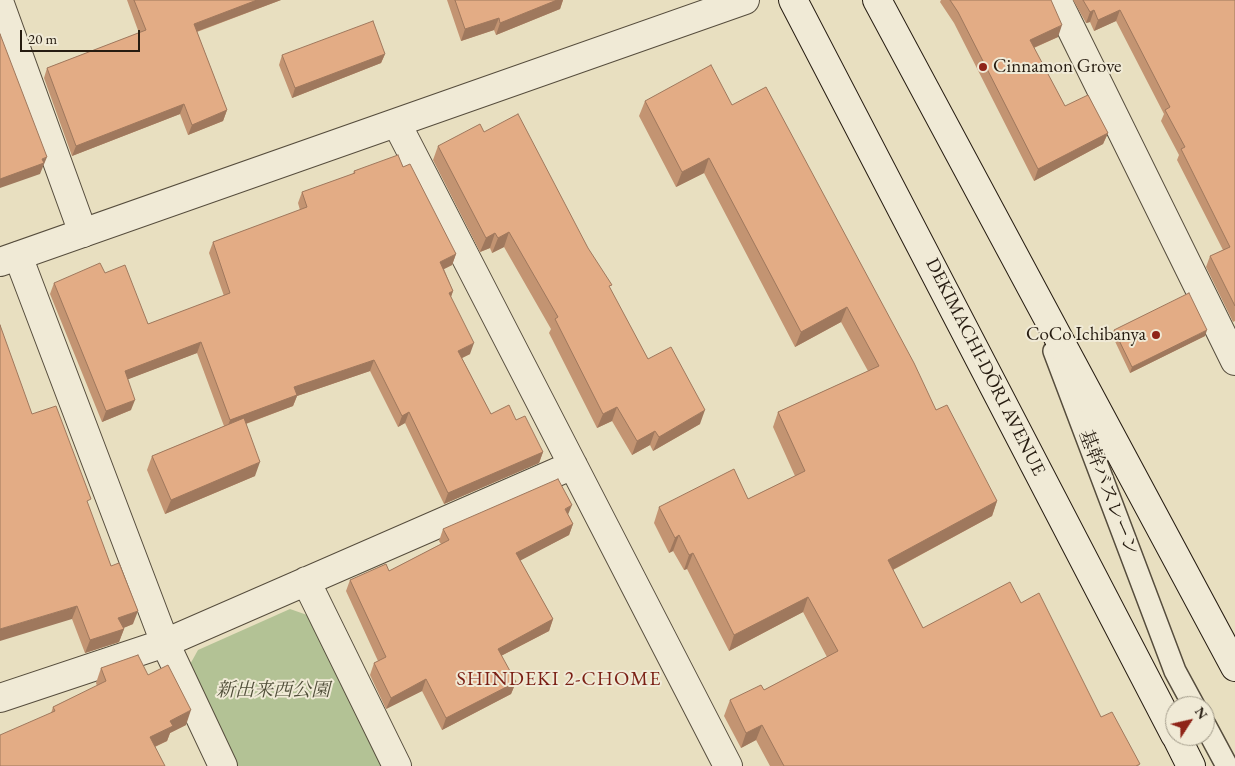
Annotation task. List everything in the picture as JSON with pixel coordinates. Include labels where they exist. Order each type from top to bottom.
[{"type":"street","points":[[224,766],[165,643],[9,259],[745,0]]},
{"type":"street","name":"DEKIMACHI-DŌRI AVENUE","points":[[793,0],[1165,716]]},
{"type":"street","points":[[876,0],[1235,667]]},
{"type":"street","points":[[1057,0],[1235,362]]},
{"type":"street","points":[[2,14],[83,233]]},
{"type":"street","points":[[397,124],[728,766]]},
{"type":"street","points":[[0,698],[165,643],[573,465]]},
{"type":"street","points":[[306,581],[397,766]]},
{"type":"street","name":"DEKIMACHI-DŌRI AVENUE","points":[[1181,746],[1191,766]]},
{"type":"lane","name":"基幹バスレーン","points":[[1026,278],[1175,671],[1189,696]]},
{"type":"lane","points":[[1215,744],[1227,766]]},
{"type":"green space","name":"新出来西公園","points":[[290,609],[310,616],[385,766],[235,766],[188,668],[198,650]]},
{"type":"building","points":[[134,0],[257,0],[194,24],[227,110],[192,125],[184,104],[76,146],[47,68],[146,30]]},
{"type":"building","points":[[455,0],[557,0],[500,23],[499,18],[465,29]]},
{"type":"building","points":[[950,0],[1051,0],[1062,25],[1030,40],[1065,106],[1088,95],[1108,133],[1038,169],[958,12]]},
{"type":"building","points":[[1083,0],[1235,0],[1235,306],[1210,256],[1230,247],[1181,149],[1185,147],[1165,110],[1170,107],[1120,10],[1098,20],[1094,10],[1090,12]]},
{"type":"building","points":[[373,21],[385,54],[295,88],[282,55]]},
{"type":"building","points":[[0,34],[47,157],[42,159],[44,163],[0,179]]},
{"type":"building","points":[[711,65],[732,105],[766,87],[914,363],[936,410],[947,405],[997,501],[888,560],[923,628],[1010,582],[1021,603],[1039,593],[1101,717],[1112,712],[1140,764],[1136,766],[784,766],[762,725],[746,733],[730,700],[761,685],[764,690],[838,651],[808,597],[734,635],[693,553],[689,555],[679,535],[675,538],[659,507],[734,469],[748,499],[805,471],[778,412],[879,366],[847,307],[801,332],[709,158],[682,172],[645,101]]},
{"type":"building","points":[[518,114],[588,248],[612,285],[609,286],[648,359],[671,347],[705,410],[659,437],[655,431],[637,441],[617,407],[603,414],[555,319],[558,317],[509,232],[498,238],[495,233],[486,238],[438,146],[480,124],[484,132]]},
{"type":"building","points":[[398,155],[403,167],[410,164],[456,254],[440,262],[453,291],[449,293],[474,343],[458,351],[491,414],[509,405],[516,420],[525,416],[543,452],[448,493],[409,412],[402,416],[374,360],[294,387],[297,395],[230,420],[201,342],[125,371],[135,400],[106,411],[54,283],[100,263],[105,273],[125,265],[148,324],[230,293],[213,242],[307,207],[302,192]]},
{"type":"building","points":[[1189,293],[1207,330],[1132,367],[1114,330]]},
{"type":"building","points":[[0,325],[32,414],[56,406],[91,499],[87,501],[111,566],[119,563],[138,611],[118,618],[124,629],[90,640],[77,606],[0,629]]},
{"type":"building","points":[[244,418],[260,462],[171,500],[152,456]]},
{"type":"building","points":[[558,479],[572,505],[565,509],[573,524],[516,553],[553,619],[498,649],[516,682],[446,718],[426,679],[391,698],[374,663],[386,657],[350,580],[386,564],[389,571],[449,540],[443,529]]},
{"type":"building","points":[[138,655],[148,675],[168,665],[191,710],[170,721],[173,726],[150,737],[165,766],[0,766],[0,735],[55,711],[53,707],[106,681],[101,668]]},
{"type":"place","name":"Cinnamon Grove","points":[[983,67]]},
{"type":"place","name":"CoCo Ichibanya","points":[[1156,335]]},
{"type":"district","name":"SHINDEKI 2-CHOME","points":[[559,680]]}]
